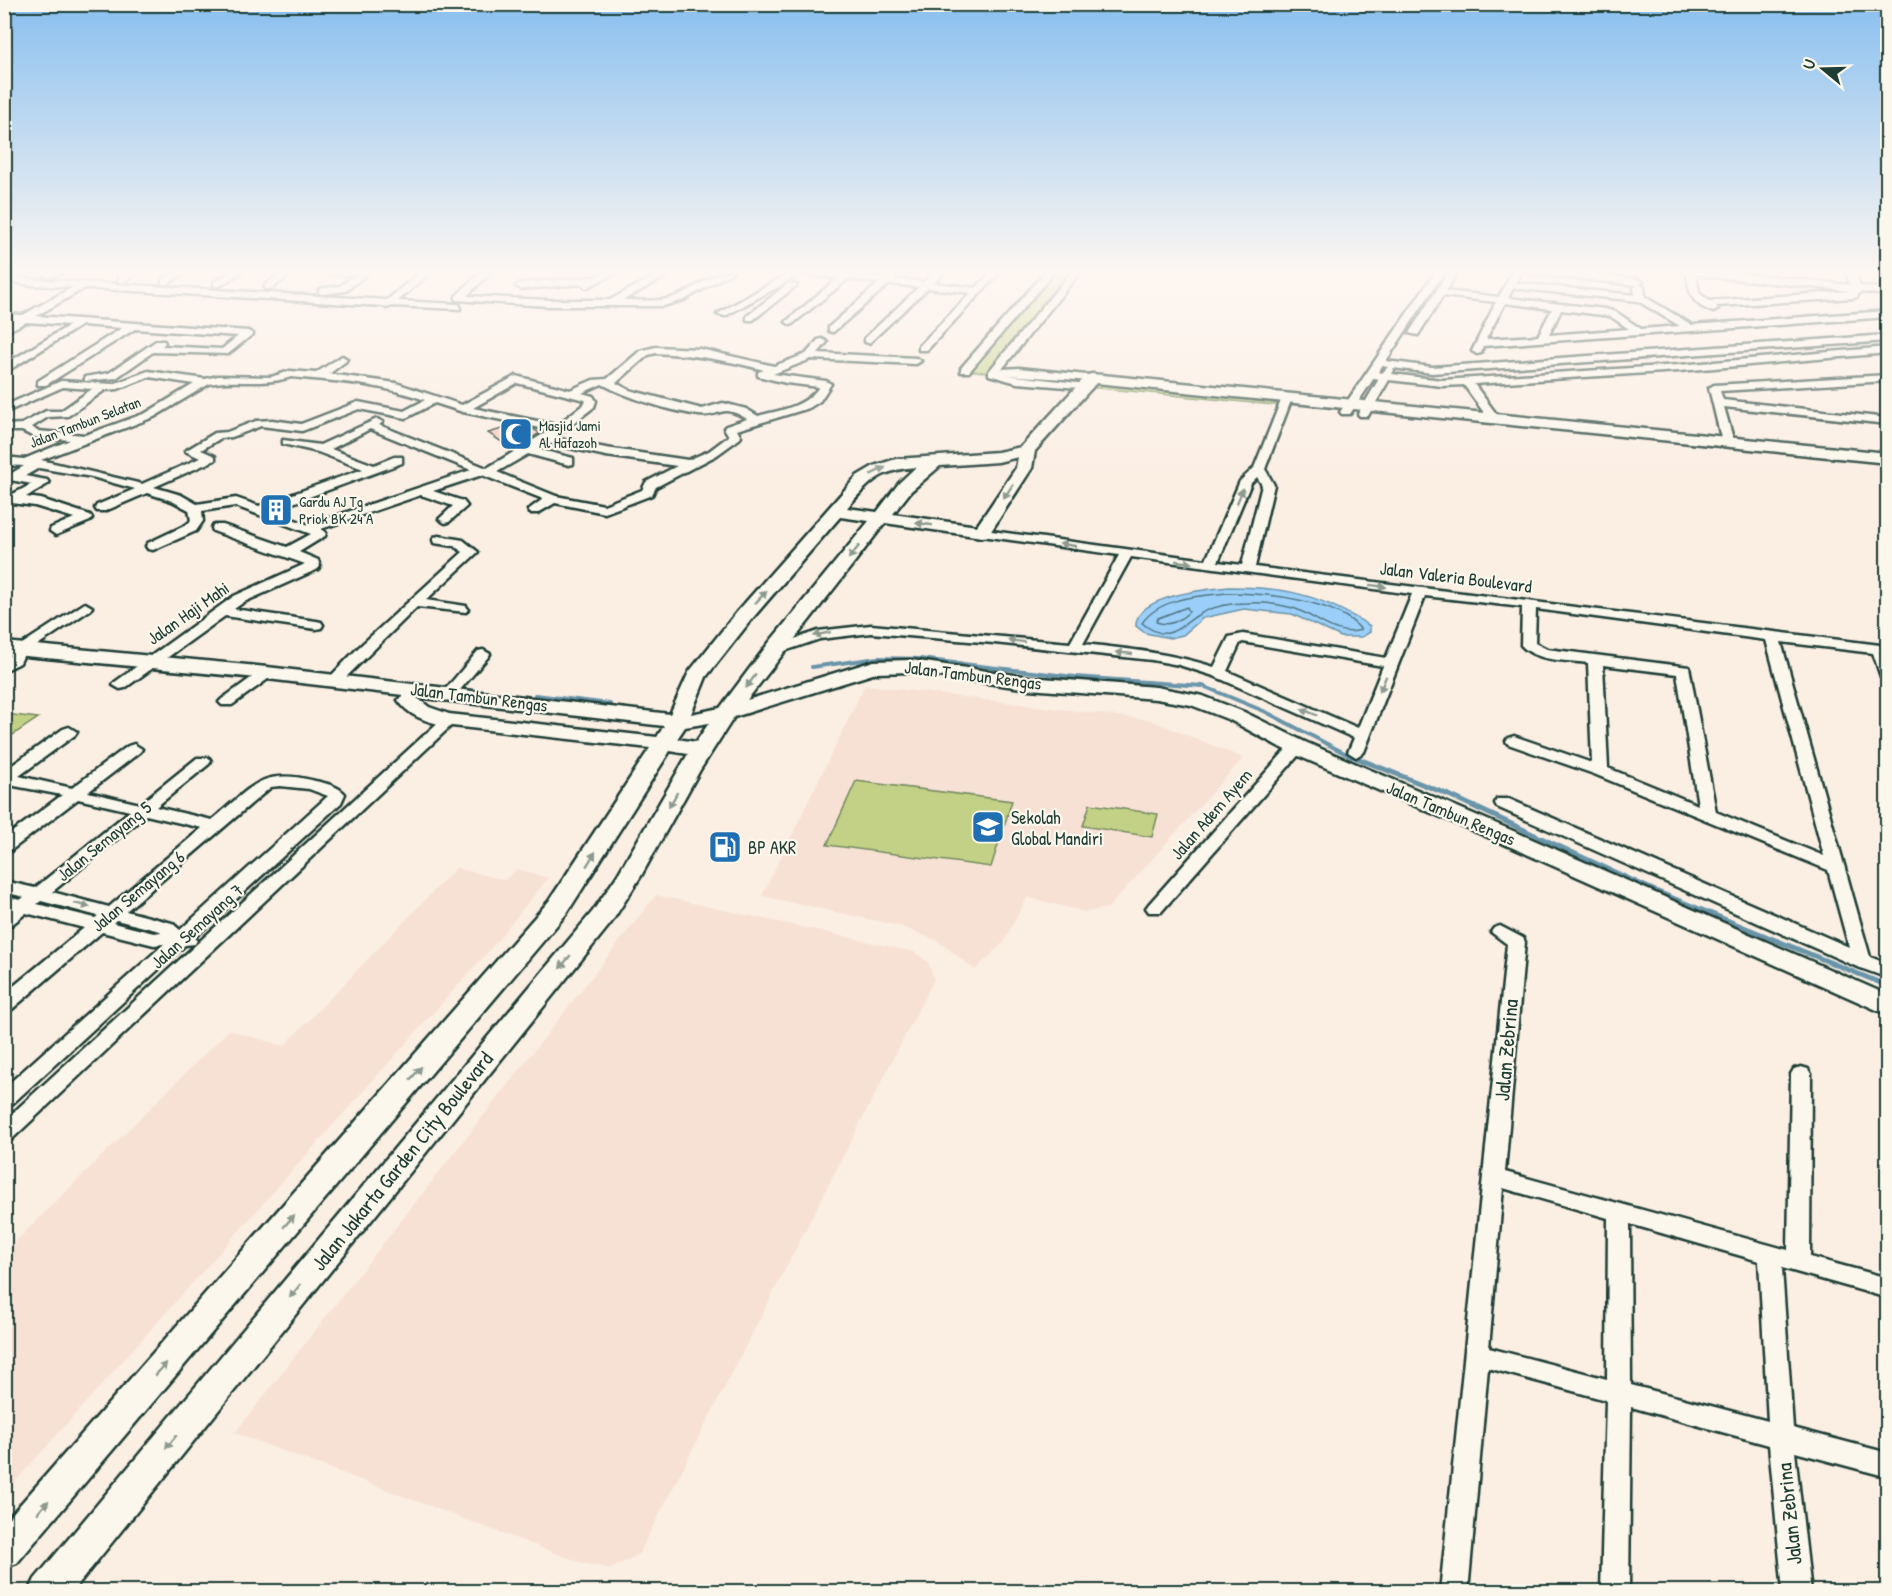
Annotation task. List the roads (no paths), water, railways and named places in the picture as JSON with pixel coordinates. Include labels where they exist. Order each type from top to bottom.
[{"type":"street","points":[[4,370],[43,345]]},
{"type":"street","points":[[4,403],[22,395],[102,345]]},
{"type":"street","points":[[54,376],[105,379],[157,345]]},
{"type":"street","points":[[152,349],[224,352],[233,345]]},
{"type":"street","points":[[810,356],[819,345]]},
{"type":"street","points":[[986,345],[965,370],[996,373],[1019,371],[1090,382],[1286,402],[1887,458]]},
{"type":"street","points":[[996,373],[1018,345]]},
{"type":"street","points":[[1349,408],[1378,376],[1397,345]]},
{"type":"street","points":[[1479,345],[1477,356],[1483,366]]},
{"type":"street","points":[[1658,345],[1670,354]]},
{"type":"street","points":[[1386,364],[1426,370],[1779,345]]},
{"type":"street","points":[[608,383],[623,373],[644,353],[656,350],[700,352],[774,369]]},
{"type":"street","points":[[1386,364],[1402,350]]},
{"type":"street","points":[[1378,376],[1429,383],[1467,382],[1887,350]]},
{"type":"street","points":[[369,425],[553,499],[605,510],[648,492],[650,485],[713,453],[735,437],[728,429],[811,404],[826,385],[762,374],[810,356],[916,361]]},
{"type":"street","points":[[319,376],[342,359]]},
{"type":"street","points":[[1692,366],[1706,376],[1714,388],[1719,403],[1720,444]]},
{"type":"street","points":[[463,409],[516,379],[521,367]]},
{"type":"street","points":[[4,410],[61,384],[114,387],[148,374],[205,382]]},
{"type":"street","name":"Jalan Tambun Selatan","points":[[32,462],[158,412],[205,382],[218,379],[272,380],[292,374],[396,386],[463,409],[556,428]]},
{"type":"street","points":[[1366,410],[1378,376]]},
{"type":"street","points":[[1714,388],[1887,378]]},
{"type":"street","points":[[153,546],[191,528],[197,521],[195,508],[236,502],[314,531],[421,491],[485,472],[545,439],[556,428],[590,404],[590,398],[516,379]]},
{"type":"street","points":[[572,393],[597,382],[608,383],[625,392],[702,412],[723,406],[742,411],[756,420]]},
{"type":"street","points":[[836,511],[982,532],[1024,468],[1027,450],[1090,382]]},
{"type":"street","points":[[1467,382],[1494,419]]},
{"type":"street","points":[[4,428],[25,427],[48,414],[64,414],[104,387]]},
{"type":"street","points":[[56,531],[105,508],[101,508],[105,505],[211,458],[191,451],[219,435],[228,435],[260,423],[302,428],[358,405],[407,414],[434,399]]},
{"type":"street","points":[[1210,565],[1246,481],[1258,469],[1286,402]]},
{"type":"street","points":[[1719,403],[1887,421]]},
{"type":"street","points":[[1366,410],[1494,419],[1720,444],[1887,467]]},
{"type":"street","points":[[321,449],[397,413]]},
{"type":"street","points":[[25,427],[34,434],[88,439]]},
{"type":"street","points":[[545,439],[606,452],[690,464]]},
{"type":"street","points":[[287,441],[321,449],[374,469]]},
{"type":"street","points":[[527,450],[569,461]]},
{"type":"street","points":[[4,1551],[558,907],[664,744],[678,720],[696,676],[710,656],[863,480],[880,469],[896,464],[998,457],[1027,450]]},
{"type":"street","points":[[258,511],[398,460]]},
{"type":"street","name":"Jalan Tambun Selatan","points":[[4,461],[32,462],[106,475],[183,499],[195,508]]},
{"type":"street","points":[[8,500],[43,483],[14,477],[32,462]]},
{"type":"street","name":"Jalan Jakarta Garden City Boulevard","points":[[48,1592],[602,917],[628,881],[702,749],[773,651],[915,476],[935,462]]},
{"type":"street","points":[[1248,570],[1268,485],[1258,469]]},
{"type":"street","points":[[228,491],[240,496],[236,502]]},
{"type":"street","points":[[421,491],[461,506],[445,519]]},
{"type":"street","points":[[534,510],[553,499]]},
{"type":"street","points":[[8,500],[54,506],[86,518]]},
{"type":"street","points":[[218,528],[288,552],[308,542],[314,531]]},
{"type":"street","name":"Jalan Valeria Boulevard","points":[[982,532],[1248,570],[1529,604],[1772,638],[1883,649]]},
{"type":"street","points":[[337,678],[363,651],[471,552],[458,543],[439,540]]},
{"type":"street","name":"Jalan Haji Mahi","points":[[120,685],[239,599],[314,566],[313,563],[288,552]]},
{"type":"street","points":[[1074,648],[1126,554]]},
{"type":"street","points":[[1356,752],[1420,591]]},
{"type":"street","points":[[415,603],[461,609]]},
{"type":"street","points":[[1529,604],[1528,645],[1543,653],[1684,670]]},
{"type":"street","points":[[4,666],[15,660],[21,647],[85,607]]},
{"type":"street","points":[[221,611],[316,625]]},
{"type":"street","points":[[773,651],[818,635],[871,629],[906,630],[1181,661],[1219,674],[1362,736]]},
{"type":"street","points":[[1219,674],[1234,640],[1243,638],[1392,663]]},
{"type":"street","points":[[1772,638],[1863,962]]},
{"type":"street","name":"Jalan Tambun Rengas","points":[[21,647],[156,659],[267,673],[337,678],[449,694],[678,720],[694,720],[730,712],[874,667],[911,666],[1058,686],[1180,696],[1237,716],[1297,747],[1510,838],[1887,1006]]},
{"type":"street","points":[[1883,649],[1887,677]]},
{"type":"street","points":[[449,694],[483,654]]},
{"type":"street","points":[[1681,655],[1708,816]]},
{"type":"street","points":[[1595,660],[1600,771]]},
{"type":"street","points":[[226,702],[267,673]]},
{"type":"street","name":"Jalan Tambun Rengas","points":[[408,700],[418,710],[433,717],[449,720],[702,749]]},
{"type":"street","points":[[4,1134],[449,720]]},
{"type":"street","points":[[5,778],[69,732]]},
{"type":"street","points":[[1514,741],[1600,771],[1836,867]]},
{"type":"street","name":"Jalan Adem Ayem","points":[[1155,908],[1297,747]]},
{"type":"street","points":[[4,847],[134,748]]},
{"type":"street","name":"Jalan Semayang 5","points":[[4,922],[203,761]]},
{"type":"street","points":[[5,778],[214,826]]},
{"type":"street","name":"Jalan Semayang 6","points":[[4,1005],[214,826],[273,780]]},
{"type":"street","name":"Jalan Semayang 7","points":[[4,1100],[180,938],[335,800],[337,794],[283,780],[273,780]]},
{"type":"street","points":[[1503,803],[1887,972]]},
{"type":"street","points":[[4,886],[166,927],[180,938]]},
{"type":"street","points":[[4,902],[154,939],[180,938],[207,946]]},
{"type":"street","name":"Jalan Zebrina","points":[[1454,1592],[1516,942],[1500,932]]},
{"type":"street","points":[[1799,1263],[1801,1074]]},
{"type":"street","points":[[1494,1177],[1887,1288]]},
{"type":"street","points":[[1615,1592],[1619,1391],[1619,1212]]},
{"type":"street","name":"Jalan Zebrina","points":[[1770,1255],[1781,1436],[1797,1592]]},
{"type":"street","name":"Jalan Zebrina","points":[[1478,1355],[1619,1391],[1887,1465]]},
{"type":"water","points":[[1229,587],[1286,591],[1319,600],[1370,626],[1370,632],[1362,637],[1341,637],[1292,614],[1244,609],[1203,618],[1183,635],[1170,638],[1145,633],[1136,626],[1139,616],[1159,601],[1190,592]]},
{"type":"waterway","points":[[812,667],[878,658],[920,659],[1075,677],[1203,686],[1266,712],[1352,757]]},
{"type":"waterway","points":[[535,695],[610,704]]},
{"type":"waterway","points":[[1349,755],[1449,795],[1653,890],[1888,986]]},
{"type":"place","name":"Masjid Jami Al Hafazoh","points":[[516,434]]},
{"type":"place","name":"Gardu AJ Tg Priok BK 24 A","points":[[276,510]]},
{"type":"place","name":"Sekolah Global Mandiri","points":[[988,827]]},
{"type":"place","name":"BP AKR","points":[[725,847]]}]
